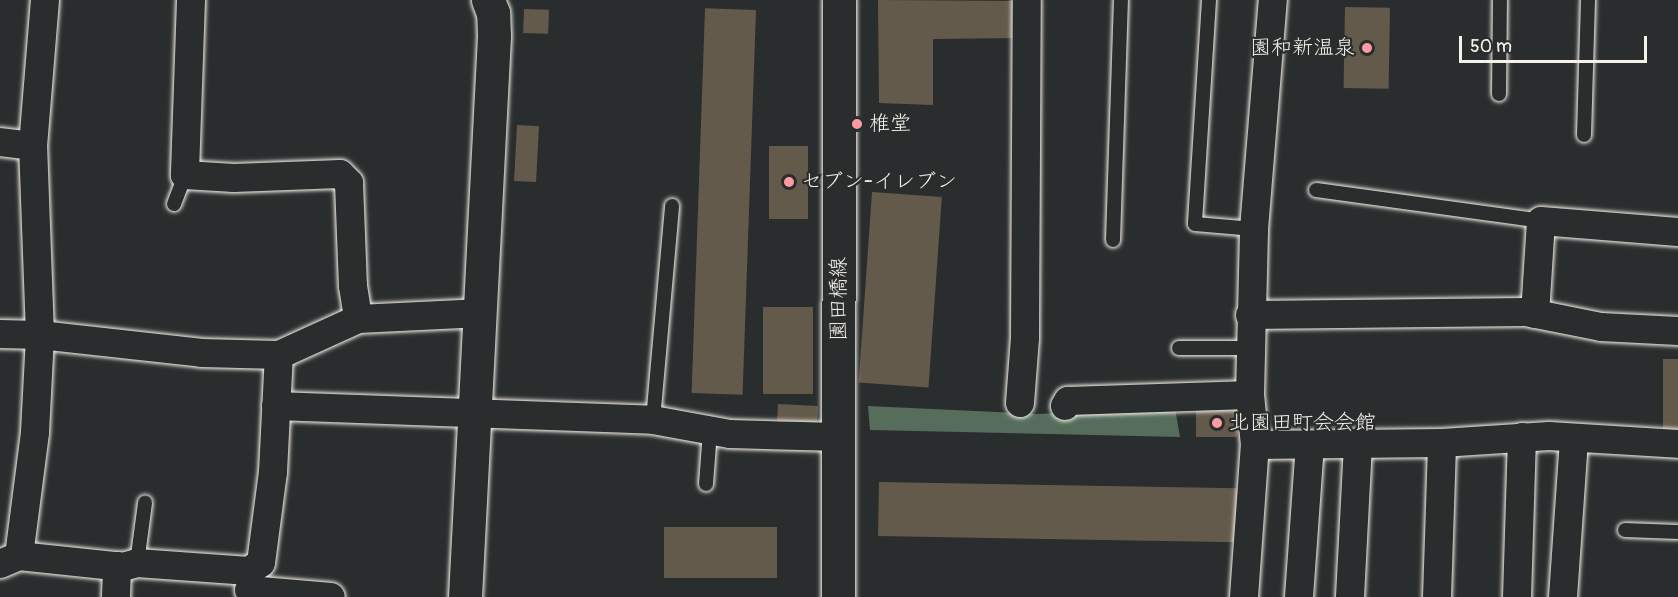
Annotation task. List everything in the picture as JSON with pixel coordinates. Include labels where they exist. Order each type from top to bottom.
[{"type":"street","points":[[45,0],[33,146],[40,335],[35,432],[9,560],[127,565],[249,586],[331,597]]},
{"type":"street","points":[[191,0],[185,176],[234,178],[340,174],[350,183],[353,286],[358,319]]},
{"type":"street","points":[[465,597],[477,415],[494,22],[488,0]]},
{"type":"street","name":"園田橋線","points":[[838,0],[840,437],[838,597]]},
{"type":"street","points":[[1020,403],[1025,338],[1027,0]]},
{"type":"street","points":[[1244,597],[1255,445],[1250,395],[1250,315],[1254,230],[1273,0]]},
{"type":"street","points":[[0,142],[33,146]]},
{"type":"street","points":[[1535,314],[1541,221],[1678,232]]},
{"type":"street","points":[[0,334],[40,335],[124,347],[279,355],[358,319],[482,313]]},
{"type":"street","points":[[1250,315],[1535,314],[1601,327],[1678,332]]},
{"type":"street","points":[[249,586],[261,563],[273,472],[279,355]]},
{"type":"street","points":[[1065,406],[1068,401],[1250,395]]},
{"type":"street","points":[[276,406],[448,410],[477,415],[652,420],[710,431],[840,437]]},
{"type":"street","points":[[1255,445],[1358,442],[1442,443],[1522,437],[1678,444]]},
{"type":"street","points":[[1517,597],[1522,437]]},
{"type":"street","points":[[1563,597],[1565,526],[1570,525],[1574,438]]},
{"type":"street","points":[[1350,597],[1358,442]]},
{"type":"street","points":[[1437,597],[1442,443]]},
{"type":"street","points":[[1299,597],[1310,445]]},
{"type":"street","points":[[116,597],[127,565]]},
{"type":"lane","points":[[1113,240],[1121,0]]},
{"type":"lane","points":[[1209,0],[1195,224],[1254,230]]},
{"type":"lane","points":[[1499,94],[1500,0]]},
{"type":"lane","points":[[1584,135],[1588,0]]},
{"type":"lane","points":[[174,204],[185,176]]},
{"type":"lane","points":[[1316,190],[1541,221]]},
{"type":"lane","points":[[652,420],[672,206]]},
{"type":"lane","points":[[1179,348],[1250,348]]},
{"type":"lane","points":[[706,484],[710,431]]},
{"type":"lane","points":[[127,565],[145,503]]},
{"type":"lane","points":[[1625,530],[1678,532]]},
{"type":"green space","points":[[868,406],[1037,414],[1175,408],[1180,437],[870,430]]},
{"type":"building","points":[[878,0],[1017,1],[1017,38],[933,39],[933,105],[879,103]]},
{"type":"building","name":"園和新温泉","points":[[1345,7],[1390,8],[1389,89],[1344,88]]},
{"type":"building","points":[[705,8],[756,10],[743,395],[692,393]]},
{"type":"building","points":[[524,9],[549,10],[548,34],[523,33]]},
{"type":"building","points":[[517,125],[539,126],[536,182],[514,181]]},
{"type":"building","name":"セブン-イレブン","points":[[769,146],[808,146],[808,219],[769,219]]},
{"type":"building","points":[[872,192],[942,197],[929,387],[859,383]]},
{"type":"building","points":[[763,307],[813,307],[813,394],[763,394]]},
{"type":"building","points":[[1663,359],[1678,359],[1678,437],[1663,437]]},
{"type":"building","points":[[778,404],[818,406],[817,431],[777,429]]},
{"type":"building","name":"北園田町会会館","points":[[1196,409],[1237,409],[1237,437],[1196,437]]},
{"type":"building","points":[[879,482],[1238,488],[1237,542],[878,536]]},
{"type":"building","points":[[664,527],[777,527],[777,578],[664,578]]},
{"type":"place","name":"園和新温泉","points":[[1367,48]]},
{"type":"place","name":"椎堂","points":[[857,124]]},
{"type":"place","name":"セブン-イレブン","points":[[789,182]]},
{"type":"place","name":"北園田町会会館","points":[[1217,423]]}]
